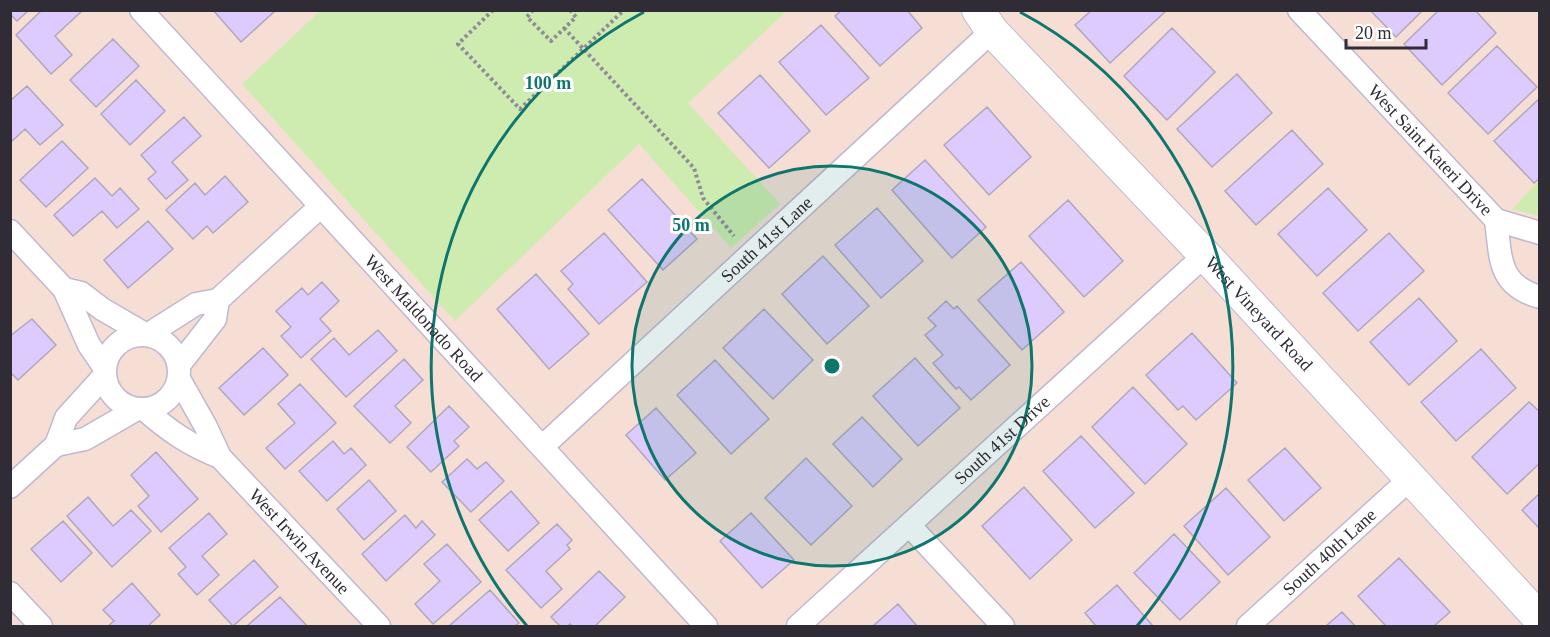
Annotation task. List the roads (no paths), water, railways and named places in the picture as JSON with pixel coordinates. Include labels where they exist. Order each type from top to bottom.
[{"type":"street","name":"West Maldonado Road","points":[[141,10],[706,627]]},
{"type":"street","name":"West Saint Kateri Drive","points":[[1299,10],[1496,220],[1506,276],[1518,288],[1539,297]]},
{"type":"street","name":"South 41st Lane","points":[[542,447],[752,253],[985,21]]},
{"type":"street","name":"West Vineyard Road","points":[[985,21],[1205,255],[1539,619]]},
{"type":"street","points":[[218,300],[215,319],[179,372],[174,391],[166,400],[156,407],[140,409],[125,406],[116,399],[108,390],[105,371],[108,356],[114,346],[133,335],[146,334],[196,304],[218,300],[321,206]]},
{"type":"street","points":[[1496,220],[1539,233]]},
{"type":"street","points":[[10,231],[64,289],[89,345],[105,371]]},
{"type":"street","name":"South 41st Drive","points":[[798,627],[1205,255]]},
{"type":"street","points":[[64,289],[81,293],[102,309],[168,345],[175,354],[179,372]]},
{"type":"street","points":[[10,487],[56,445],[66,418],[105,371]]},
{"type":"street","name":"West Irwin Avenue","points":[[179,372],[220,457],[379,627]]},
{"type":"street","points":[[56,445],[85,439],[140,409]]},
{"type":"street","name":"West Irwin Avenue","points":[[140,409],[195,447],[220,457]]},
{"type":"street","name":"South 40th Lane","points":[[1248,627],[1411,478]]},
{"type":"street","points":[[909,525],[1003,627]]},
{"type":"street","points":[[10,593],[41,627]]}]
